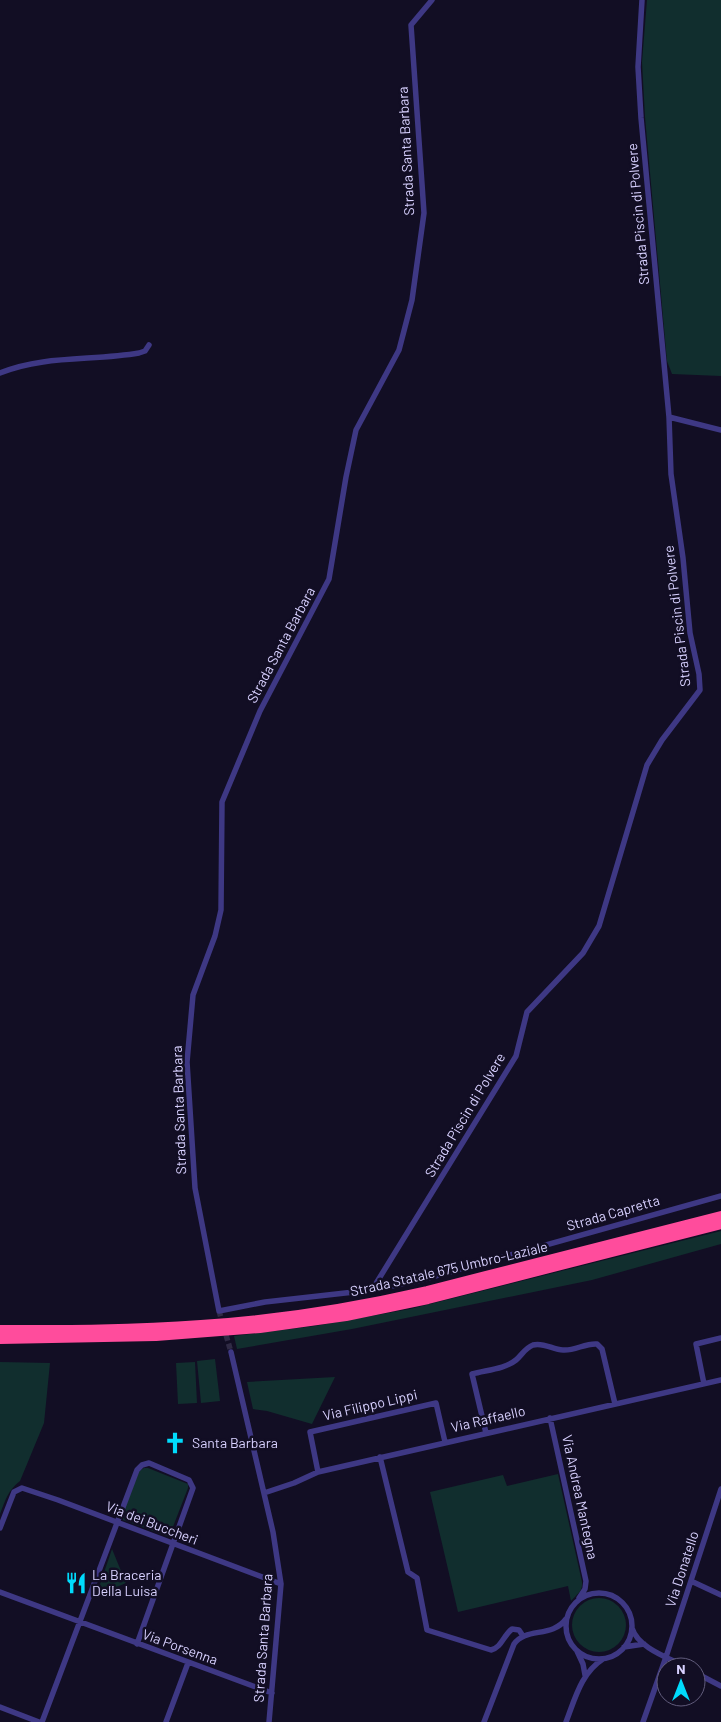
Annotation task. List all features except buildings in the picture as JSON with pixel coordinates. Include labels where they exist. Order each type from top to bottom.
[{"type":"highway","name":"Strada Statale 675 Umbro-Laziale","points":[[0,1330],[156,1328],[261,1320],[305,1314],[427,1291],[721,1216]]},
{"type":"highway","name":"Strada Statale 675 Umbro-Laziale","points":[[0,1339],[156,1336],[260,1328],[346,1316],[428,1299],[721,1224]]},
{"type":"street","name":"Strada Santa Barbara","points":[[219,1311],[195,1188],[186,1062],[192,995],[215,936],[221,910],[222,802],[260,711],[329,579],[356,430],[399,350],[412,300],[424,213],[411,25],[432,0]]},
{"type":"street","name":"Strada Piscin di Polvere","points":[[372,1290],[516,1056],[527,1012],[583,953],[599,926],[646,765],[662,740],[700,690],[699,674],[690,633],[684,558],[671,474],[669,417],[638,67],[642,0]]},
{"type":"street","points":[[0,373],[12,368],[35,363],[139,353],[145,351],[149,345]]},
{"type":"street","points":[[669,417],[721,430]]},
{"type":"street","name":"Strada Capretta","points":[[219,1311],[265,1302],[372,1290],[421,1280],[721,1196]]},
{"type":"street","points":[[704,1384],[696,1344],[721,1338]]},
{"type":"street","points":[[486,1433],[472,1374],[507,1365],[535,1344],[563,1350],[597,1344],[602,1350],[616,1404]]},
{"type":"street","name":"Strada Santa Barbara","points":[[231,1352],[273,1532],[281,1584],[269,1722]]},
{"type":"street","name":"Via Raffaello","points":[[264,1493],[294,1483],[318,1472],[721,1380]]},
{"type":"street","name":"Via Filippo Lippi","points":[[318,1472],[310,1432],[436,1403],[445,1442]]},
{"type":"street","name":"Via Andrea Mantegna","points":[[550,1418],[586,1581],[583,1593],[578,1600]]},
{"type":"street","points":[[380,1457],[408,1572],[417,1578],[427,1630],[491,1650],[497,1648],[505,1635],[512,1629],[519,1630],[523,1636]]},
{"type":"street","points":[[0,1708],[40,1722],[137,1470],[142,1464],[149,1463],[189,1480],[194,1488],[137,1644]]},
{"type":"street","name":"Via dei Buccheri","points":[[0,1528],[14,1492],[22,1488],[281,1584]]},
{"type":"street","name":"Via Donatello","points":[[666,1657],[721,1489]]},
{"type":"street","name":"Via Andrea Mantegna","points":[[586,1581],[600,1593]]},
{"type":"street","points":[[691,1581],[721,1595]]},
{"type":"street","name":"Via Porsenna","points":[[0,1592],[272,1694]]},
{"type":"street","points":[[484,1722],[517,1639],[558,1627],[566,1619],[571,1608],[578,1600],[589,1594],[611,1595],[621,1601],[630,1615],[636,1636],[644,1644],[666,1657]]},
{"type":"street","points":[[566,1619],[566,1630],[570,1641]]},
{"type":"street","points":[[576,1650],[592,1658],[615,1655],[624,1647],[630,1637],[632,1626]]},
{"type":"street","points":[[551,1630],[562,1633],[570,1641],[583,1664],[585,1675]]},
{"type":"street","points":[[624,1647],[644,1644]]},
{"type":"street","points":[[566,1722],[585,1675],[603,1658]]},
{"type":"street","points":[[166,1722],[188,1663]]},
{"type":"street","points":[[706,1678],[721,1686]]},
{"type":"street","name":"Via Donatello","points":[[643,1722],[656,1685]]},
{"type":"green space","points":[[647,0],[721,0],[721,376],[672,374],[667,361],[645,117],[642,62]]},
{"type":"green space","points":[[721,1231],[721,1244],[592,1280],[352,1329],[237,1349],[234,1336],[315,1326],[410,1309]]},
{"type":"green space","points":[[215,1359],[220,1401],[201,1403],[197,1361]]},
{"type":"green space","points":[[0,1362],[50,1363],[44,1423],[20,1481],[5,1500],[0,1514]]},
{"type":"green space","points":[[195,1362],[197,1403],[178,1404],[176,1363]]},
{"type":"green space","points":[[335,1377],[312,1424],[267,1411],[253,1409],[247,1382]]},
{"type":"green space","points":[[144,1468],[188,1484],[169,1537],[123,1520],[122,1516],[139,1471]]},
{"type":"green space","points":[[558,1474],[582,1582],[582,1588],[579,1593],[571,1601],[568,1586],[458,1612],[430,1492],[503,1475],[507,1486]]},
{"type":"green space","points":[[112,1549],[126,1583],[96,1596]]},
{"type":"green space","points":[[599,1598],[609,1600],[618,1606],[624,1615],[626,1625],[624,1635],[618,1644],[609,1650],[599,1652],[589,1650],[580,1644],[574,1635],[572,1625],[574,1615],[580,1606],[589,1600]]},
{"type":"tunnel","points":[[219,1311],[231,1352]]},
{"type":"place","name":"Santa Barbara","points":[[175,1443]]},
{"type":"place","name":"La Braceria Della Luisa","points":[[76,1583]]}]
